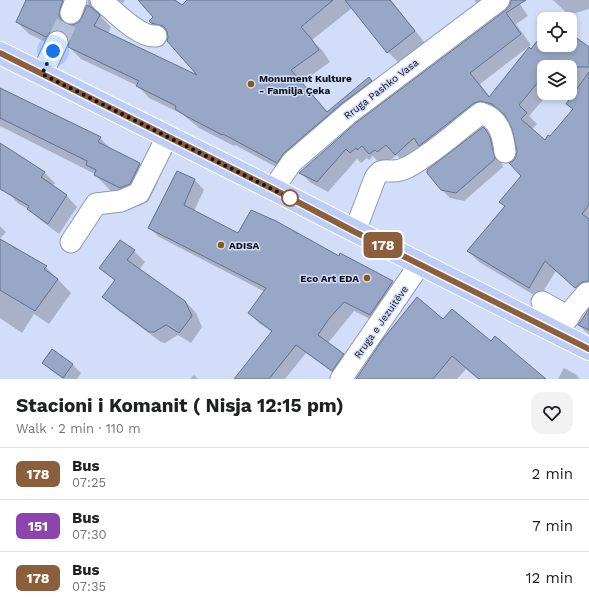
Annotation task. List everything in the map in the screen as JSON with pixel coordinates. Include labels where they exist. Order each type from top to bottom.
[{"type":"main road","points":[[0,53],[420,264],[563,325],[589,349]]},
{"type":"street","points":[[101,0],[137,30],[151,36],[156,36]]},
{"type":"street","name":"Rruga Pashko Vasa","points":[[273,189],[292,162],[349,113],[499,0]]},
{"type":"street","points":[[42,74],[57,42]]},
{"type":"street","points":[[355,232],[378,173],[385,170],[394,171],[406,168],[413,164],[436,149],[481,113],[488,115],[497,124],[503,138],[505,152]]},
{"type":"street","points":[[71,242],[96,204],[120,201],[139,193],[167,137]]},
{"type":"street","name":"Rruga e Jezuitëve","points":[[341,379],[420,264]]},
{"type":"street","points":[[542,302],[563,325],[587,293],[589,294]]},
{"type":"building","points":[[26,0],[63,0],[59,15],[62,21],[72,25],[79,22],[87,5],[100,15],[94,26],[197,75],[167,41],[167,31],[163,26],[151,23],[149,21],[153,17],[138,0],[175,0],[182,5],[187,0],[333,0],[301,27],[319,50],[291,70],[327,112],[369,77],[372,81],[341,104],[284,153],[277,163],[186,116],[175,109],[176,106],[136,86],[139,81],[68,47],[69,41],[67,35],[62,31],[56,30],[50,32],[46,37],[16,22]]},
{"type":"building","points":[[345,0],[390,0],[415,31],[387,53]]},
{"type":"building","points":[[511,0],[526,0],[506,13],[521,34],[470,73],[489,97],[529,47],[531,49],[537,41],[537,52],[577,52],[577,38],[589,47],[589,67],[577,67],[577,60],[537,60],[537,83],[519,105],[527,113],[521,119],[545,140],[573,109],[566,104],[569,100],[577,100],[577,89],[589,72],[589,205],[582,214],[589,219],[589,281],[582,282],[575,288],[545,261],[529,288],[467,251],[505,206],[499,202],[521,176],[509,163],[516,157],[517,151],[512,129],[505,115],[492,104],[480,101],[474,103],[419,146],[414,138],[395,155],[386,145],[377,152],[375,150],[369,154],[362,146],[357,150],[356,148],[350,153],[346,149],[317,182],[299,173],[357,122],[506,10],[510,5]]},
{"type":"building","points":[[0,88],[101,137],[98,142],[140,163],[130,184],[120,188],[94,175],[96,170],[86,165],[87,161],[0,118]]},
{"type":"building","points":[[483,127],[490,137],[495,159],[456,193],[441,190],[427,173],[427,170]]},
{"type":"building","points":[[0,143],[45,172],[41,177],[67,195],[48,224],[27,209],[29,206],[0,189]]},
{"type":"building","points":[[177,171],[195,179],[184,205],[238,233],[251,210],[276,221],[339,256],[340,253],[393,281],[370,315],[344,302],[328,320],[318,335],[344,354],[332,371],[296,345],[269,379],[234,379],[272,331],[248,313],[266,288],[148,228]]},
{"type":"building","points":[[0,239],[47,266],[44,269],[58,279],[35,311],[0,290]]},
{"type":"building","points":[[120,240],[135,250],[127,260],[185,301],[192,316],[179,333],[166,325],[154,332],[149,332],[102,297],[115,280],[99,268]]},
{"type":"building","points":[[417,297],[443,319],[452,309],[491,341],[495,336],[546,379],[479,379],[452,356],[433,379],[356,379],[383,339]]},
{"type":"building","points":[[589,309],[589,330],[578,325]]},
{"type":"building","points":[[52,349],[73,364],[63,378],[42,363]]},
{"type":"tunnel","points":[[57,42],[71,13]]},
{"type":"bus line","name":"178","points":[[0,53],[589,349]]},
{"type":"place","name":"Monument Kulture - Familja Çeka","points":[[251,84]]},
{"type":"place","name":"ADISA","points":[[221,245]]},
{"type":"place","name":"Eco Art EDA","points":[[367,278]]},
{"type":"route","points":[[53,51],[42,74],[290,198]]}]
